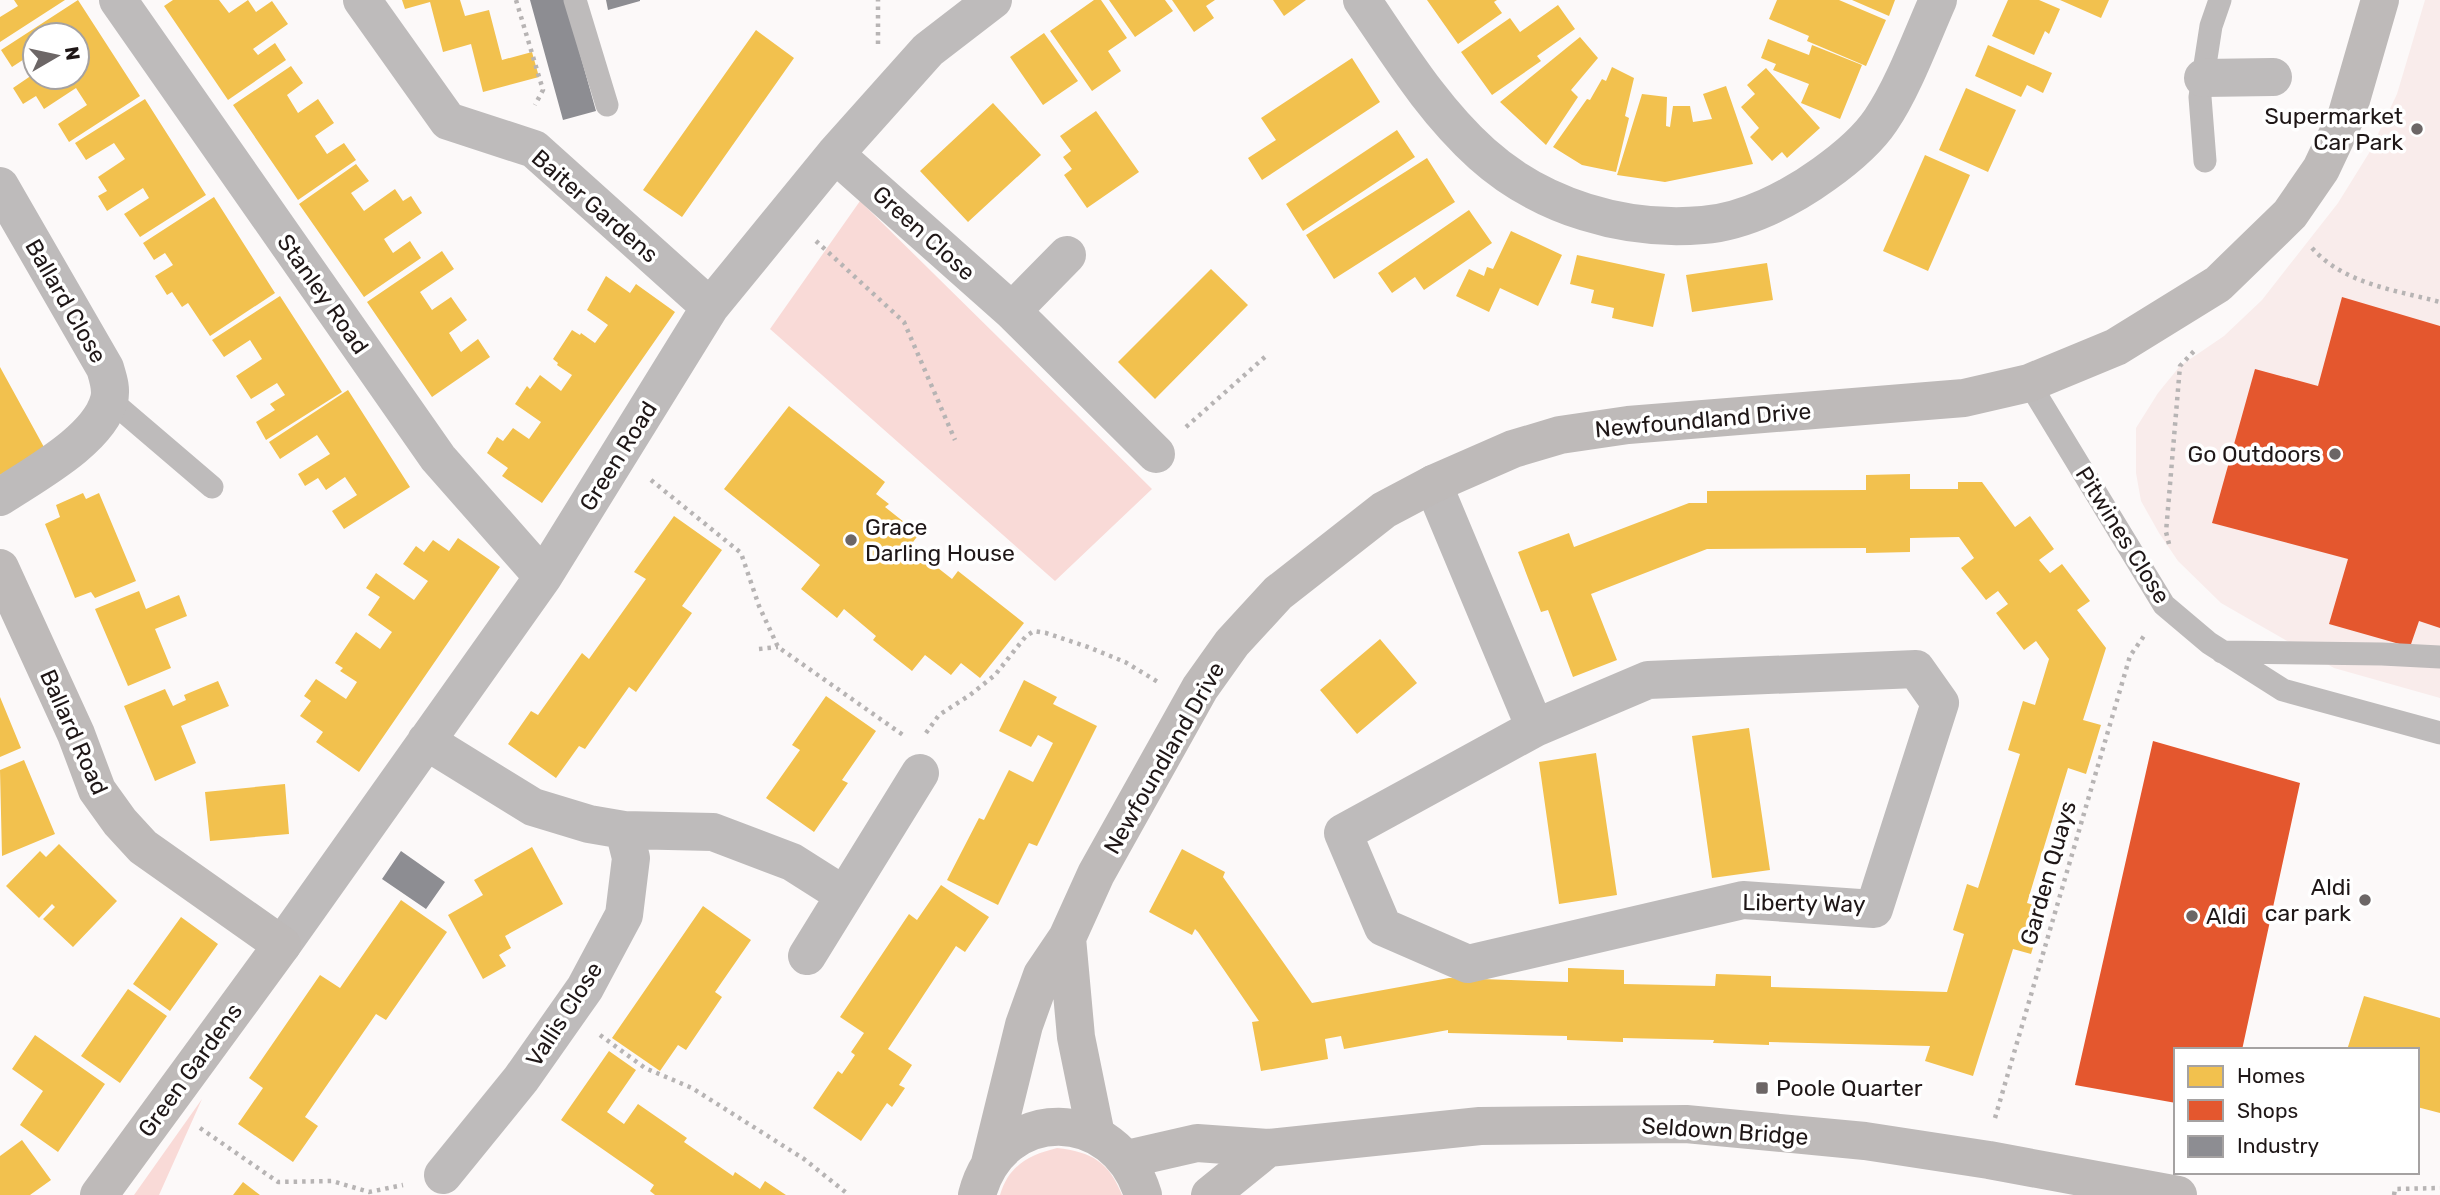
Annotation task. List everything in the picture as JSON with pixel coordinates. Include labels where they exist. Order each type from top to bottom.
[{"type":"street","name":"Stanley Road","points":[[118,0],[438,458],[543,576]]},
{"type":"street","name":"Baiter Gardens","points":[[362,0],[448,121],[534,149],[710,307]]},
{"type":"street","name":"Green Road","points":[[282,945],[543,576],[710,307],[835,154],[929,50],[993,0]]},
{"type":"street","points":[[1362,0],[1435,105],[1484,156],[1510,176],[1541,194],[1601,217],[1637,224],[1703,225],[1728,220],[1778,203],[1838,164],[1865,139],[1894,98],[1938,0]]},
{"type":"street","name":"Newfoundland Drive","points":[[978,1183],[1024,1025],[1042,975],[1067,938],[1096,874],[1200,688],[1233,643],[1278,593],[1384,510],[1433,484],[1513,449],[1560,435],[1628,425],[1964,398],[2029,383],[2116,347],[2218,284],[2290,214],[2321,169],[2347,114],[2380,0]]},
{"type":"street","points":[[2203,79],[2273,77]]},
{"type":"street","name":"Green Close","points":[[835,154],[1012,312],[1156,454]]},
{"type":"street","name":"Ballard Close","points":[[0,186],[105,368],[110,385],[109,399]]},
{"type":"street","points":[[1012,312],[1067,255]]},
{"type":"street","points":[[0,497],[83,440],[94,428],[109,399]]},
{"type":"street","points":[[1433,484],[1535,728]]},
{"type":"street","name":"Ballard Road","points":[[0,568],[76,734],[97,790],[120,822],[144,847],[282,945]]},
{"type":"street","name":"Liberty Way","points":[[1916,669],[1940,703],[1874,909],[1743,900],[1468,964],[1383,927],[1343,833],[1535,728],[1648,680],[1916,669]]},
{"type":"street","points":[[426,741],[533,807],[589,824],[624,830],[713,832],[792,862],[844,895]]},
{"type":"street","points":[[807,956],[919,759]]},
{"type":"street","name":"Vallis Close","points":[[443,1175],[521,1079],[569,1012],[624,915],[631,858],[624,830]]},
{"type":"street","name":"Newfoundland Drive","points":[[1067,938],[1076,1037],[1096,1135]]},
{"type":"street","name":"Green Gardens","points":[[99,1195],[282,945]]},
{"type":"street","name":"Seldown Bridge","points":[[1127,1159],[1197,1143],[1268,1148],[1480,1126],[1686,1124],[1865,1141],[1989,1160],[2178,1195]]},
{"type":"street","name":"Newfoundland Drive","points":[[978,1183],[1003,1148],[1038,1130],[1058,1127],[1096,1135],[1113,1145],[1127,1159],[1138,1178],[1143,1195]]},
{"type":"street","points":[[1210,1195],[1268,1148]]},
{"type":"lane","points":[[575,0],[607,106]]},
{"type":"lane","points":[[2205,161],[2200,97],[2211,26],[2220,0]]},
{"type":"lane","name":"Pitwines Close","points":[[2029,383],[2164,605],[2222,652],[2283,690],[2440,733]]},
{"type":"lane","points":[[109,399],[212,487]]},
{"type":"lane","points":[[2222,652],[2440,657]]},
{"type":"path","points":[[515,142],[543,90],[516,0]]},
{"type":"path","points":[[787,215],[904,323],[955,440]]},
{"type":"path","points":[[2307,243],[2326,264],[2362,282],[2440,302]]},
{"type":"path","points":[[2171,551],[2166,532],[2180,366],[2196,348]]},
{"type":"path","points":[[1156,454],[1266,356]]},
{"type":"path","points":[[619,454],[741,554],[759,606],[778,647],[919,759],[939,715],[995,675],[1026,636],[1034,631],[1046,632],[1125,662],[1192,703]]},
{"type":"path","name":"Garden Quays","points":[[1989,1160],[1996,1110],[2130,656],[2164,605]]},
{"type":"path","points":[[760,649],[778,647]]},
{"type":"path","points":[[569,1012],[645,1068],[692,1087],[804,1159],[849,1195]]},
{"type":"path","points":[[164,1104],[278,1182],[332,1181],[369,1192],[443,1175]]},
{"type":"path","points":[[2394,1195],[2395,1189],[2440,1188]]},
{"type":"shaded area","points":[[2425,0],[2440,0],[2440,698],[2334,668],[2221,603],[2178,561],[2159,533],[2141,501],[2136,473],[2136,428],[2158,393],[2180,366],[2224,336],[2262,300],[2338,203],[2369,153],[2397,94]]},
{"type":"shaded area","points":[[860,201],[1152,489],[1055,581],[770,329]]},
{"type":"shaded area","points":[[202,1099],[159,1195],[134,1195]]},
{"type":"shaded area","points":[[1057,1148],[1080,1152],[1098,1161],[1111,1174],[1122,1195],[1000,1195],[1009,1176],[1021,1163]]},
{"type":"building: Homes","points":[[14,0],[65,0],[32,21],[21,21],[21,28],[0,42],[0,17],[18,6]]},
{"type":"building: Homes","points":[[78,0],[140,96],[69,142],[58,124],[87,105],[78,91],[91,91],[91,21],[46,21]]},
{"type":"building: Homes","points":[[173,0],[219,0],[229,13],[248,0],[256,12],[272,1],[288,24],[253,49],[258,55],[275,43],[286,60],[228,100],[164,6]]},
{"type":"building: Homes","points":[[402,0],[460,0],[465,16],[489,10],[502,60],[532,52],[539,77],[483,92],[471,44],[443,52],[430,2],[405,9]]},
{"type":"building: Homes","points":[[1094,0],[1101,0],[1127,38],[1108,51],[1121,71],[1092,91],[1050,31]]},
{"type":"building: Homes","points":[[1109,0],[1165,0],[1173,11],[1135,37]]},
{"type":"building: Homes","points":[[1172,0],[1215,0],[1206,6],[1214,18],[1194,32]]},
{"type":"building: Homes","points":[[1273,0],[1306,0],[1284,16]]},
{"type":"building: Homes","points":[[1427,0],[1497,0],[1494,2],[1502,13],[1458,44]]},
{"type":"building: Homes","points":[[1777,0],[1839,0],[1886,20],[1866,66],[1807,41],[1809,36],[1769,19]]},
{"type":"building: Homes","points":[[1852,0],[1895,0],[1889,16]]},
{"type":"building: Homes","points":[[2008,0],[2039,0],[2060,9],[2049,34],[2045,31],[2034,55],[1992,36]]},
{"type":"building: Homes","points":[[2060,0],[2109,0],[2101,18]]},
{"type":"building: Homes","points":[[1558,5],[1575,29],[1537,56],[1541,61],[1492,95],[1461,52],[1510,18],[1520,32]]},
{"type":"building: Homes","points":[[756,30],[794,58],[682,217],[643,190]]},
{"type":"building: Homes","points":[[1044,33],[1078,81],[1043,105],[1010,57]]},
{"type":"building: Homes","points":[[21,37],[21,61],[12,67],[1,50]]},
{"type":"building: Homes","points":[[1580,37],[1598,58],[1571,90],[1578,97],[1546,145],[1500,102]]},
{"type":"building: Homes","points":[[1768,39],[1809,55],[1812,45],[1862,65],[1840,119],[1801,103],[1809,84],[1773,70],[1776,64],[1761,58]]},
{"type":"building: Homes","points":[[1988,45],[2052,73],[2043,93],[2027,85],[2021,97],[1975,76]]},
{"type":"building: Homes","points":[[1352,58],[1380,102],[1262,180],[1248,158],[1276,140],[1261,118]]},
{"type":"building: Homes","points":[[291,66],[303,83],[287,95],[298,113],[318,99],[334,123],[315,136],[327,154],[344,143],[356,160],[298,200],[233,105]]},
{"type":"building: Homes","points":[[1612,67],[1634,78],[1625,116],[1629,118],[1616,172],[1582,165],[1553,147],[1587,99],[1590,100],[1602,79],[1606,81]]},
{"type":"building: Homes","points":[[1766,68],[1820,128],[1787,158],[1782,152],[1772,161],[1750,137],[1759,128],[1741,107],[1755,94],[1747,85]]},
{"type":"building: Homes","points":[[21,83],[21,91],[71,91],[44,109],[36,96],[23,104],[13,88]]},
{"type":"building: Homes","points":[[1726,86],[1753,164],[1665,182],[1617,175],[1642,94],[1667,97],[1666,126],[1670,127],[1673,106],[1690,106],[1693,122],[1712,119],[1703,94]]},
{"type":"building: Homes","points":[[1966,88],[2016,110],[1988,172],[1939,150]]},
{"type":"building: Homes","points":[[145,99],[206,195],[140,237],[124,214],[149,198],[143,188],[107,211],[98,196],[107,191],[98,177],[125,159],[114,143],[86,160],[75,143]]},
{"type":"building: Homes","points":[[993,103],[1041,155],[968,222],[920,171]]},
{"type":"building: Homes","points":[[1096,111],[1139,172],[1087,208],[1064,175],[1072,169],[1063,157],[1071,151],[1060,136]]},
{"type":"building: Homes","points":[[1397,130],[1415,157],[1303,231],[1286,204]]},
{"type":"building: Homes","points":[[1925,155],[1970,175],[1928,271],[1883,251]]},
{"type":"building: Homes","points":[[1427,158],[1455,202],[1334,279],[1306,235]]},
{"type":"building: Homes","points":[[356,164],[369,181],[351,193],[364,211],[395,189],[403,201],[411,196],[422,213],[384,239],[393,253],[410,241],[421,258],[364,297],[299,204]]},
{"type":"building: Homes","points":[[214,197],[275,293],[210,336],[188,303],[182,307],[172,292],[167,295],[155,276],[173,265],[165,253],[154,260],[143,243]]},
{"type":"building: Homes","points":[[1469,210],[1492,243],[1424,290],[1415,277],[1392,293],[1378,273]]},
{"type":"building: Homes","points":[[1511,231],[1562,255],[1538,306],[1500,288],[1489,312],[1456,296],[1469,269],[1484,276],[1487,267],[1493,269]]},
{"type":"building: Homes","points":[[442,251],[454,269],[420,292],[432,310],[451,297],[467,320],[449,333],[461,352],[478,339],[490,357],[432,397],[367,302]]},
{"type":"building: Homes","points":[[1577,255],[1665,274],[1653,327],[1612,318],[1614,308],[1591,303],[1594,290],[1570,284]]},
{"type":"building: Homes","points":[[1767,263],[1773,300],[1692,312],[1686,275]]},
{"type":"building: Homes","points":[[1211,269],[1248,305],[1155,399],[1118,362]]},
{"type":"building: Homes","points":[[606,276],[630,293],[636,284],[675,312],[542,503],[502,476],[508,468],[487,453],[497,437],[503,441],[513,428],[529,439],[541,422],[515,404],[527,386],[530,389],[540,375],[561,391],[572,375],[553,359],[572,330],[595,343],[608,325],[587,310]]},
{"type":"building: Homes","points":[[280,296],[342,392],[266,440],[256,422],[275,410],[270,404],[285,395],[277,383],[251,399],[236,376],[262,359],[250,340],[224,357],[212,340]]},
{"type":"building: Homes","points":[[0,367],[45,449],[0,475]]},
{"type":"building: Homes","points":[[348,390],[410,487],[344,529],[332,511],[357,495],[345,477],[326,490],[318,478],[305,486],[298,474],[330,454],[317,435],[280,459],[269,442]]},
{"type":"building: Homes","name":"Grace Darling House","points":[[789,406],[885,482],[876,494],[889,504],[885,507],[919,534],[910,546],[952,579],[958,571],[1024,623],[980,678],[961,663],[951,675],[925,655],[912,671],[873,640],[876,636],[844,609],[837,618],[801,589],[820,565],[724,489]]},
{"type":"building: Homes","points":[[1910,474],[1910,489],[1958,489],[1958,482],[1982,482],[2015,527],[2030,516],[2054,549],[2039,560],[2050,573],[2062,564],[2090,601],[2077,610],[2106,648],[2083,720],[2101,725],[2086,774],[2068,768],[2027,903],[2045,908],[2031,954],[2013,949],[1973,1076],[1925,1061],[1930,1046],[1769,1042],[1769,1045],[1713,1043],[1714,1040],[1623,1038],[1623,1042],[1567,1040],[1567,1036],[1448,1033],[1448,1030],[1344,1049],[1341,1036],[1325,1039],[1328,1059],[1261,1071],[1252,1022],[1259,1021],[1198,932],[1195,929],[1192,935],[1149,912],[1182,849],[1225,872],[1223,877],[1312,1003],[1449,978],[1568,982],[1568,968],[1624,970],[1624,984],[1715,986],[1716,974],[1771,976],[1771,987],[1947,992],[1964,934],[1953,930],[1967,884],[1978,888],[2020,754],[2008,750],[2023,701],[2035,705],[2049,659],[2036,641],[2024,650],[1996,613],[2008,604],[1998,591],[1986,600],[1961,568],[1974,558],[1959,537],[1910,538],[1910,552],[1866,553],[1866,548],[1707,549],[1591,594],[1617,660],[1573,677],[1548,610],[1541,612],[1518,552],[1569,533],[1574,547],[1689,503],[1707,503],[1707,491],[1866,490],[1866,475]]},
{"type":"building: Homes","points":[[83,493],[86,499],[99,493],[136,581],[95,598],[91,592],[75,598],[45,524],[60,517],[56,505]]},
{"type":"building: Homes","points":[[674,516],[722,550],[682,606],[692,613],[636,692],[629,687],[585,749],[579,746],[556,778],[508,744],[531,711],[538,715],[582,653],[589,659],[646,579],[634,572]]},
{"type":"building: Homes","points":[[458,538],[500,567],[359,772],[316,742],[323,732],[300,716],[311,701],[304,696],[316,679],[346,699],[357,682],[340,671],[343,668],[335,663],[356,632],[380,649],[392,632],[368,615],[380,597],[366,588],[376,573],[414,600],[428,581],[403,564],[416,546],[424,552],[433,540],[449,551]]},
{"type":"building: Homes","points":[[139,591],[146,609],[179,595],[187,616],[155,629],[171,668],[128,686],[95,609]]},
{"type":"building: Homes","points":[[1380,639],[1417,683],[1357,734],[1320,690]]},
{"type":"building: Homes","points":[[1024,680],[1057,697],[1053,704],[1097,726],[1037,846],[1029,843],[998,905],[947,880],[979,818],[984,820],[1009,770],[1033,782],[1053,743],[1038,735],[1031,747],[999,731]]},
{"type":"building: Homes","points":[[218,681],[229,706],[181,726],[196,763],[155,781],[124,706],[165,689],[173,706],[186,700],[184,695]]},
{"type":"building: Homes","points":[[826,696],[876,731],[842,780],[848,783],[814,832],[766,798],[800,750],[792,745]]},
{"type":"building: Homes","points":[[0,697],[21,748],[0,757]]},
{"type":"building: Homes","points":[[1749,728],[1770,870],[1712,878],[1692,736]]},
{"type":"building: Homes","points":[[1596,753],[1617,895],[1559,904],[1539,762]]},
{"type":"building: Homes","points":[[24,760],[55,834],[2,856],[0,770]]},
{"type":"building: Homes","points":[[285,784],[289,834],[210,841],[205,792]]},
{"type":"building: Homes","points":[[59,844],[117,901],[73,947],[43,919],[55,907],[52,904],[39,918],[6,886],[40,851],[46,857]]},
{"type":"building: Homes","points":[[532,847],[563,904],[505,936],[511,948],[499,955],[506,966],[483,979],[448,915],[483,895],[474,880]]},
{"type":"building: Homes","points":[[941,885],[989,917],[965,952],[956,946],[888,1049],[912,1065],[899,1085],[905,1088],[892,1107],[887,1103],[861,1141],[813,1108],[838,1071],[842,1074],[855,1055],[851,1052],[864,1033],[840,1017],[909,914],[917,920]]},
{"type":"building: Homes","points":[[401,900],[447,932],[386,1020],[376,1014],[305,1117],[318,1126],[293,1162],[238,1124],[263,1088],[249,1078],[320,975],[340,988]]},
{"type":"building: Homes","points":[[703,906],[751,940],[715,992],[722,997],[686,1050],[678,1045],[660,1071],[612,1038]]},
{"type":"building: Homes","points":[[181,917],[218,944],[170,1011],[133,984]]},
{"type":"building: Homes","points":[[128,989],[167,1016],[120,1083],[81,1056]]},
{"type":"building: Homes","points":[[2364,996],[2440,1018],[2440,1113],[2419,1108],[2419,1048],[2348,1048]]},
{"type":"building: Homes","points":[[35,1035],[105,1084],[58,1152],[20,1125],[43,1091],[12,1069]]},
{"type":"building: Homes","points":[[609,1051],[636,1070],[607,1112],[624,1124],[638,1104],[687,1138],[684,1142],[733,1176],[735,1172],[760,1189],[765,1181],[786,1195],[655,1195],[650,1191],[654,1185],[561,1120]]},
{"type":"building: Homes","points":[[22,1140],[51,1180],[30,1195],[0,1195],[0,1156]]},
{"type":"building: Homes","points":[[243,1182],[260,1195],[233,1195]]},
{"type":"building: Shops","name":"Go Outdoors","points":[[2342,297],[2440,326],[2440,628],[2419,621],[2410,647],[2329,624],[2348,559],[2212,523],[2255,369],[2318,386]]},
{"type":"building: Shops","name":"Aldi","points":[[2153,741],[2300,783],[2242,1048],[2174,1048],[2174,1103],[2075,1085]]},
{"type":"building: Industry","points":[[530,0],[565,0],[596,111],[563,120]]},
{"type":"building: Industry","points":[[606,0],[640,0],[640,1],[608,10]]},
{"type":"building: Industry","points":[[401,851],[445,882],[426,909],[382,879]]},
{"type":"place","name":"Supermarket Car Park","points":[[2417,129]]},
{"type":"place","name":"Go Outdoors","points":[[2335,454]]},
{"type":"place","name":"Grace Darling House","points":[[851,540]]},
{"type":"place","name":"Aldi car park","points":[[2365,900]]},
{"type":"place","name":"Aldi","points":[[2192,916]]},
{"type":"place","name":"Poole Quarter","points":[[1762,1088]]}]
